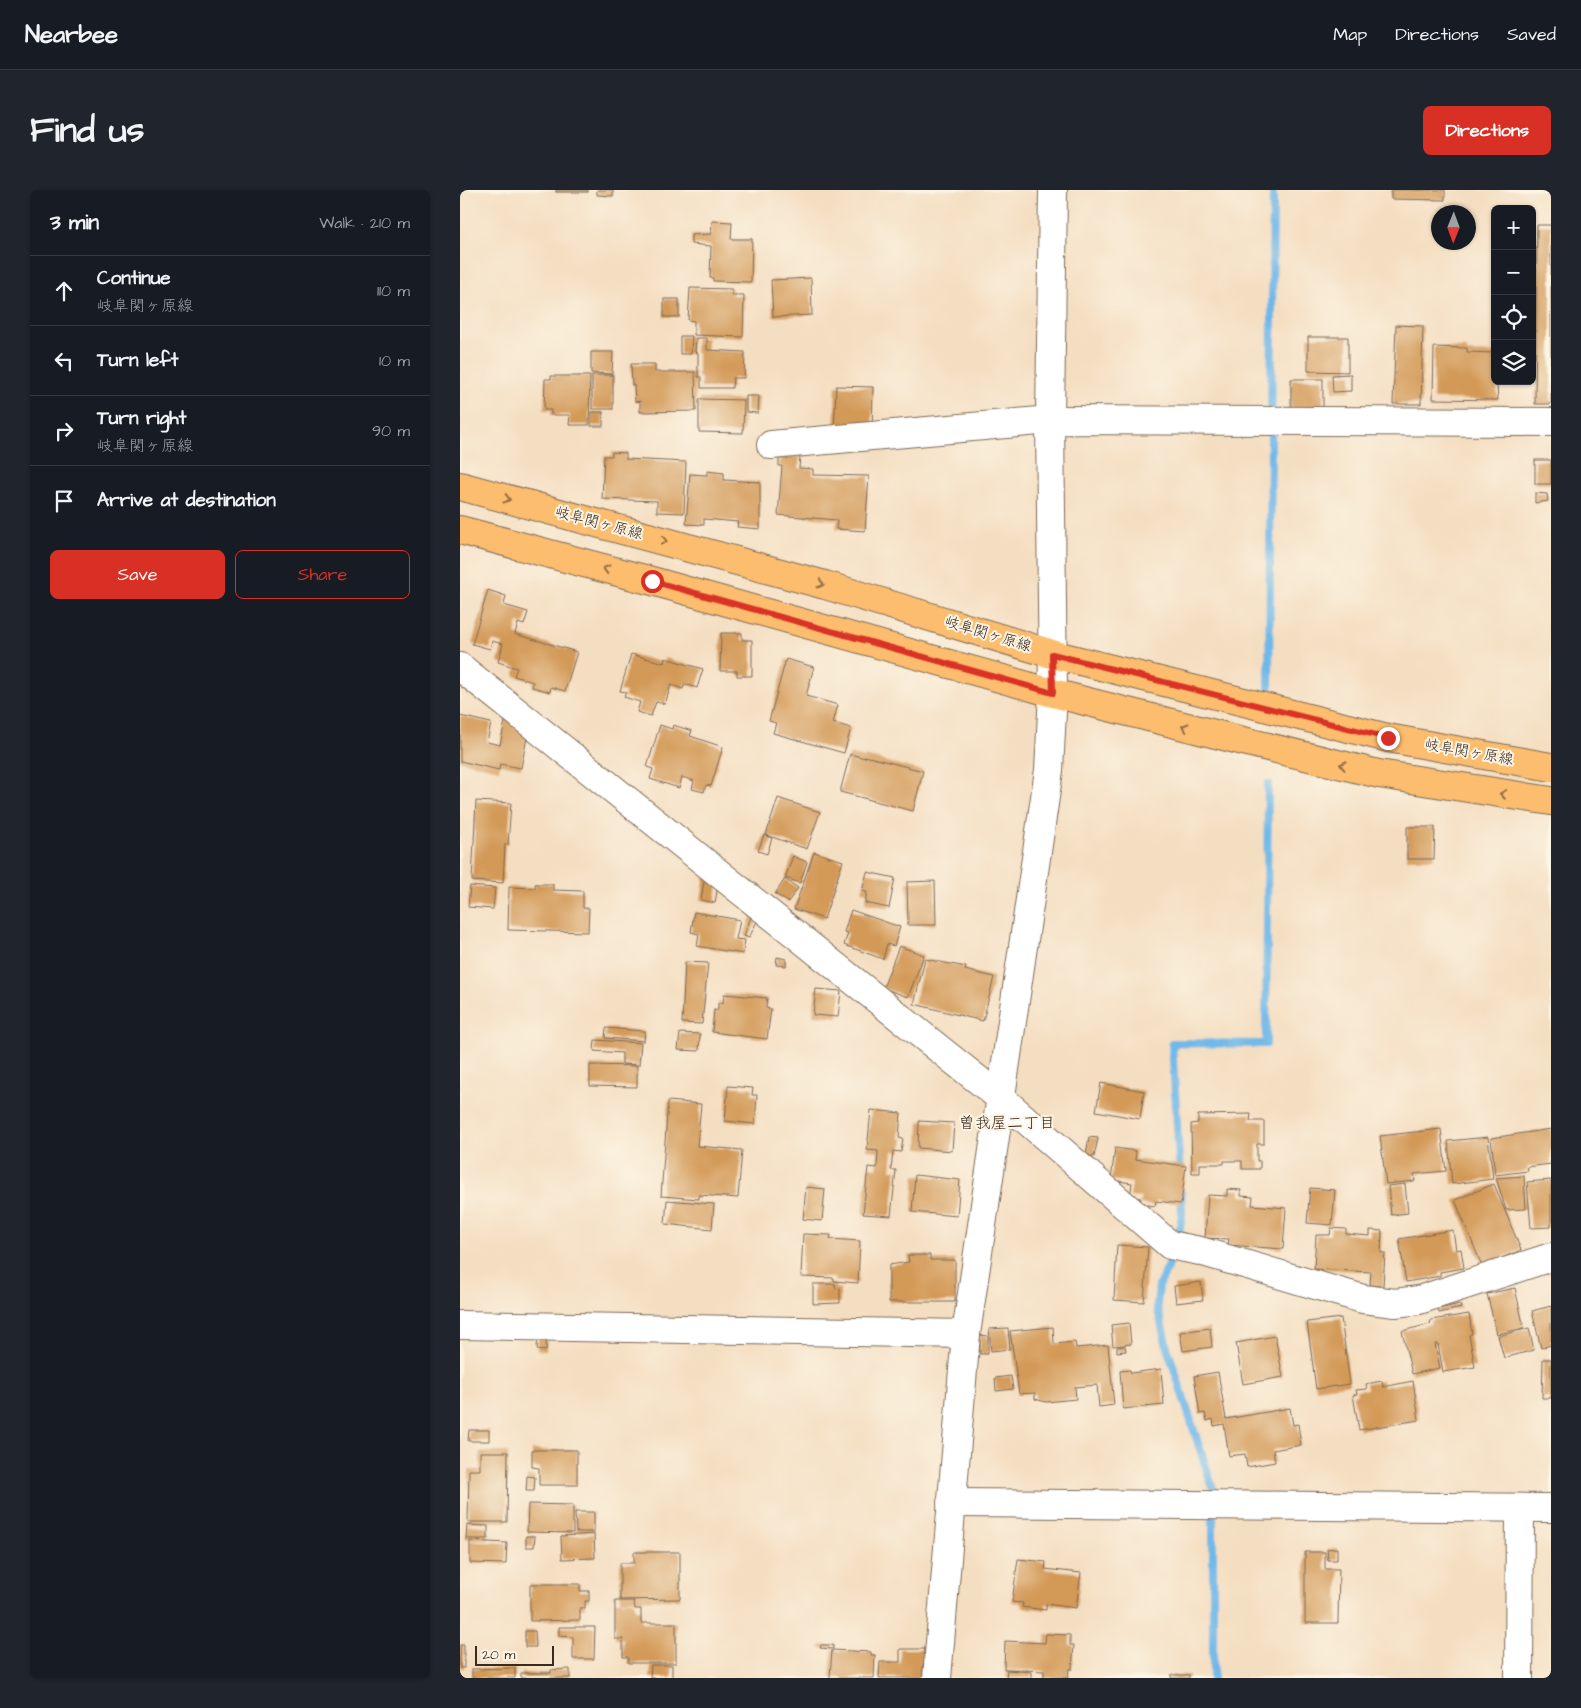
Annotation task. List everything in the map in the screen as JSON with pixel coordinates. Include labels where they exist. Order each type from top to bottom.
[{"type":"main road","name":"岐阜関ヶ原線","points":[[460,486],[825,585],[1052,654],[1388,738],[1551,767]]},
{"type":"main road","points":[[460,530],[652,581],[1053,693],[1379,774],[1551,801]]},
{"type":"street","points":[[936,1678],[966,1334],[1002,1100],[1048,770],[1053,693],[1050,420],[1053,190]]},
{"type":"street","points":[[771,445],[1050,420],[1551,422]]},
{"type":"street","points":[[460,667],[1002,1100],[1170,1245],[1363,1299],[1394,1303],[1419,1300],[1551,1257]]},
{"type":"street","points":[[460,1326],[966,1334]]},
{"type":"street","points":[[951,1503],[1551,1508]]},
{"type":"street","points":[[1519,1678],[1520,1508]]},
{"type":"building","points":[[556,190],[588,190],[588,192],[556,192]]},
{"type":"building","points":[[597,190],[613,190],[613,196],[597,195]]},
{"type":"building","points":[[1391,190],[1445,190],[1445,200],[1391,199]]},
{"type":"building","points":[[712,221],[732,222],[731,239],[752,239],[751,282],[713,281],[713,278],[710,278],[711,246],[691,244],[691,235],[711,234]]},
{"type":"building","points":[[1537,225],[1551,225],[1551,404],[1535,404]]},
{"type":"building","points":[[811,278],[812,315],[773,317],[771,280]]},
{"type":"building","points":[[690,288],[732,289],[732,295],[744,295],[743,337],[694,335],[694,321],[688,320]]},
{"type":"building","points":[[664,299],[679,299],[679,317],[664,317]]},
{"type":"building","points":[[1396,325],[1423,326],[1421,404],[1393,404]]},
{"type":"building","points":[[680,336],[692,336],[691,354],[680,354]]},
{"type":"building","points":[[1308,337],[1348,337],[1348,372],[1308,371]]},
{"type":"building","points":[[696,338],[707,338],[707,350],[745,352],[744,378],[733,378],[732,388],[701,388],[701,377],[698,377],[698,353],[695,352]]},
{"type":"building","points":[[1434,347],[1467,348],[1467,352],[1491,353],[1491,385],[1497,385],[1498,400],[1433,399]]},
{"type":"building","points":[[591,352],[613,352],[612,374],[591,373]]},
{"type":"building","points":[[631,364],[655,364],[655,372],[695,372],[696,411],[640,412],[640,401],[635,402]]},
{"type":"building","points":[[1351,374],[1351,391],[1333,392],[1332,375]]},
{"type":"building","points":[[592,375],[613,375],[613,409],[592,409]]},
{"type":"building","points":[[551,376],[590,376],[589,425],[569,425],[570,415],[551,415],[551,410],[544,410],[545,379],[551,379]]},
{"type":"building","points":[[1291,379],[1323,379],[1323,408],[1291,409]]},
{"type":"building","points":[[836,386],[873,387],[872,434],[834,433]]},
{"type":"building","points":[[746,396],[759,396],[758,413],[746,412]]},
{"type":"building","points":[[699,399],[744,400],[743,433],[699,432]]},
{"type":"building","points":[[591,412],[603,412],[603,426],[591,426]]},
{"type":"building","points":[[612,452],[626,453],[626,459],[686,462],[684,513],[657,512],[657,501],[602,499],[604,456],[612,456]]},
{"type":"building","points":[[779,455],[800,457],[799,468],[813,469],[813,475],[869,476],[865,531],[836,529],[837,520],[778,515],[782,466],[779,466]]},
{"type":"building","points":[[1535,460],[1551,460],[1551,484],[1535,484]]},
{"type":"building","points":[[707,471],[724,473],[724,480],[760,482],[760,529],[737,527],[738,522],[704,519],[704,525],[686,524],[690,474],[707,475]]},
{"type":"building","points":[[1535,493],[1547,494],[1548,501],[1535,503]]},
{"type":"building","points":[[488,590],[506,596],[504,605],[528,612],[524,625],[518,623],[515,634],[577,652],[565,691],[551,687],[550,692],[532,687],[533,682],[514,676],[517,668],[498,662],[503,644],[492,641],[490,649],[472,644]]},
{"type":"building","points":[[721,633],[742,633],[742,640],[752,640],[752,676],[737,676],[737,671],[720,671]]},
{"type":"building","points":[[631,654],[664,663],[665,658],[703,669],[697,688],[685,684],[683,689],[671,685],[665,704],[656,702],[651,716],[637,712],[640,702],[624,697],[626,692],[620,691]]},
{"type":"building","points":[[786,659],[814,667],[806,696],[838,705],[833,723],[851,728],[844,753],[773,733],[776,723],[769,721]]},
{"type":"building","points":[[460,716],[491,723],[487,742],[500,745],[506,717],[530,722],[521,768],[500,764],[499,770],[460,761]]},
{"type":"building","points":[[660,725],[672,729],[673,725],[692,731],[690,736],[723,747],[711,786],[706,785],[704,792],[692,789],[694,781],[682,777],[679,788],[650,779],[653,769],[647,767]]},
{"type":"building","points":[[850,754],[923,771],[913,811],[840,792]]},
{"type":"building","points":[[778,798],[820,812],[807,849],[766,835]]},
{"type":"building","points":[[476,801],[511,803],[508,845],[505,844],[503,883],[472,881]]},
{"type":"building","points":[[1407,827],[1435,827],[1434,859],[1407,859]]},
{"type":"building","points":[[764,835],[772,838],[767,854],[758,851]]},
{"type":"building","points":[[814,852],[843,861],[824,919],[794,909]]},
{"type":"building","points":[[793,856],[807,862],[800,883],[785,878]]},
{"type":"building","points":[[706,869],[720,873],[715,903],[701,900]]},
{"type":"building","points":[[867,872],[895,878],[889,908],[865,903],[867,892],[862,891]]},
{"type":"building","points":[[785,879],[798,888],[788,902],[775,894]]},
{"type":"building","points":[[935,881],[936,925],[908,925],[907,882]]},
{"type":"building","points":[[535,884],[553,884],[553,890],[583,891],[583,908],[589,908],[588,932],[508,930],[509,887],[535,888]]},
{"type":"building","points":[[470,886],[495,888],[493,909],[468,907]]},
{"type":"building","points":[[851,910],[900,927],[894,946],[887,944],[883,959],[844,945],[848,933],[844,932]]},
{"type":"building","points":[[694,912],[740,920],[736,939],[745,940],[743,954],[697,946],[699,934],[691,932]]},
{"type":"building","points":[[752,914],[759,917],[749,938],[744,936]]},
{"type":"building","points":[[899,946],[924,955],[908,997],[883,988]]},
{"type":"building","points":[[777,957],[786,959],[786,966],[776,965]]},
{"type":"building","points":[[925,959],[966,967],[965,970],[994,977],[983,1021],[914,1004]]},
{"type":"building","points":[[685,962],[708,963],[702,1024],[682,1023]]},
{"type":"building","points":[[816,989],[841,991],[838,1017],[813,1015]]},
{"type":"building","points":[[724,994],[767,998],[766,1008],[771,1009],[767,1039],[712,1032],[714,1010],[718,1010],[718,1002],[723,1003]]},
{"type":"building","points":[[606,1028],[645,1031],[644,1041],[605,1038]]},
{"type":"building","points":[[680,1033],[700,1034],[699,1051],[678,1050]]},
{"type":"building","points":[[595,1040],[641,1043],[639,1065],[622,1064],[622,1053],[594,1051]]},
{"type":"building","points":[[590,1065],[637,1066],[637,1087],[590,1086]]},
{"type":"building","points":[[1101,1083],[1144,1091],[1140,1119],[1096,1111]]},
{"type":"building","points":[[728,1086],[753,1088],[752,1095],[757,1095],[755,1124],[725,1121]]},
{"type":"building","points":[[668,1101],[701,1104],[697,1146],[742,1150],[738,1198],[699,1195],[699,1199],[661,1196]]},
{"type":"building","points":[[871,1110],[901,1113],[899,1138],[903,1139],[901,1152],[893,1151],[891,1170],[896,1170],[891,1216],[863,1214],[868,1167],[877,1168],[878,1151],[867,1150]]},
{"type":"building","points":[[1251,1114],[1250,1121],[1264,1121],[1264,1144],[1257,1144],[1257,1161],[1260,1161],[1260,1169],[1242,1169],[1242,1161],[1224,1161],[1224,1164],[1200,1164],[1200,1173],[1192,1173],[1191,1124],[1198,1123],[1198,1115]]},
{"type":"building","points":[[919,1121],[954,1123],[952,1151],[918,1148]]},
{"type":"building","points":[[1441,1129],[1446,1171],[1414,1174],[1415,1181],[1386,1184],[1380,1136]]},
{"type":"building","points":[[1551,1129],[1551,1164],[1527,1167],[1528,1171],[1495,1175],[1491,1138]]},
{"type":"building","points":[[1089,1137],[1098,1138],[1094,1157],[1086,1155]]},
{"type":"building","points":[[1488,1137],[1493,1179],[1452,1184],[1448,1141]]},
{"type":"building","points":[[1115,1148],[1136,1151],[1135,1159],[1186,1166],[1181,1204],[1156,1201],[1155,1206],[1140,1204],[1141,1198],[1130,1197],[1132,1183],[1111,1180]]},
{"type":"building","points":[[915,1175],[960,1180],[957,1216],[912,1212]]},
{"type":"building","points":[[1524,1176],[1526,1209],[1506,1210],[1496,1178]]},
{"type":"building","points":[[1551,1180],[1551,1227],[1531,1228],[1527,1182]]},
{"type":"building","points":[[1405,1184],[1408,1213],[1391,1215],[1388,1186]]},
{"type":"building","points":[[1494,1184],[1521,1250],[1482,1266],[1455,1200]]},
{"type":"building","points":[[806,1187],[825,1189],[822,1221],[803,1219]]},
{"type":"building","points":[[1310,1188],[1335,1190],[1332,1225],[1307,1223]]},
{"type":"building","points":[[1227,1189],[1241,1190],[1241,1196],[1253,1197],[1252,1205],[1286,1208],[1283,1249],[1228,1245],[1229,1239],[1205,1238],[1208,1195],[1227,1196]]},
{"type":"building","points":[[667,1200],[714,1204],[712,1229],[665,1224]]},
{"type":"building","points":[[1331,1228],[1346,1229],[1346,1234],[1370,1236],[1370,1230],[1382,1231],[1381,1253],[1385,1253],[1383,1286],[1370,1285],[1371,1272],[1314,1269],[1316,1235],[1330,1235]]},
{"type":"building","points":[[1453,1230],[1456,1250],[1461,1249],[1464,1268],[1440,1272],[1440,1276],[1406,1282],[1399,1239]]},
{"type":"building","points":[[803,1234],[831,1235],[830,1239],[860,1241],[858,1283],[834,1281],[834,1278],[801,1277]]},
{"type":"building","points":[[1117,1245],[1148,1247],[1144,1302],[1114,1300]]},
{"type":"building","points":[[908,1255],[930,1255],[930,1260],[955,1260],[955,1302],[889,1302],[889,1265],[909,1262]]},
{"type":"building","points":[[1201,1282],[1203,1300],[1176,1303],[1174,1286]]},
{"type":"building","points":[[813,1284],[835,1284],[836,1289],[840,1288],[840,1303],[813,1304]]},
{"type":"building","points":[[1515,1288],[1524,1328],[1497,1334],[1487,1294]]},
{"type":"building","points":[[1460,1304],[1461,1308],[1439,1313],[1438,1309]]},
{"type":"building","points":[[1551,1306],[1551,1345],[1541,1348],[1532,1311]]},
{"type":"building","points":[[1469,1314],[1472,1334],[1469,1335],[1475,1367],[1443,1372],[1438,1344],[1435,1344],[1440,1368],[1412,1374],[1402,1331],[1430,1324],[1431,1320]]},
{"type":"building","points":[[1341,1318],[1350,1384],[1316,1389],[1307,1322]]},
{"type":"building","points":[[1129,1323],[1131,1344],[1113,1346],[1111,1325]]},
{"type":"building","points":[[1053,1327],[1054,1344],[1075,1342],[1076,1348],[1108,1345],[1114,1405],[1099,1407],[1097,1385],[1075,1387],[1076,1399],[1046,1402],[1035,1399],[1035,1393],[1019,1394],[1010,1331]]},
{"type":"building","points":[[1008,1328],[1010,1349],[991,1351],[989,1329]]},
{"type":"building","points":[[1210,1328],[1212,1347],[1183,1351],[1180,1332]]},
{"type":"building","points":[[1529,1328],[1534,1350],[1504,1358],[1498,1336]]},
{"type":"building","points":[[538,1330],[547,1330],[546,1351],[537,1350]]},
{"type":"building","points":[[980,1335],[988,1336],[988,1354],[980,1354]]},
{"type":"building","points":[[1275,1336],[1283,1377],[1243,1384],[1236,1343]]},
{"type":"building","points":[[1125,1346],[1126,1351],[1117,1352],[1117,1347]]},
{"type":"building","points":[[1543,1359],[1551,1359],[1551,1398],[1542,1398]]},
{"type":"building","points":[[1161,1369],[1164,1405],[1123,1409],[1120,1371],[1130,1370],[1131,1373]]},
{"type":"building","points":[[1218,1372],[1226,1419],[1290,1408],[1293,1425],[1298,1424],[1301,1445],[1273,1450],[1275,1462],[1247,1467],[1245,1454],[1229,1456],[1224,1424],[1214,1426],[1213,1419],[1207,1421],[1205,1413],[1200,1414],[1194,1376]]},
{"type":"building","points":[[1011,1376],[1013,1389],[996,1391],[995,1378]]},
{"type":"building","points":[[1382,1381],[1383,1387],[1413,1381],[1419,1420],[1359,1430],[1353,1395],[1357,1394],[1356,1390],[1367,1389],[1366,1384]]},
{"type":"building","points":[[469,1430],[489,1430],[489,1441],[468,1441]]},
{"type":"building","points":[[532,1450],[577,1450],[577,1485],[539,1485],[539,1468],[532,1467]]},
{"type":"building","points":[[480,1452],[508,1452],[507,1522],[468,1522],[469,1470],[480,1470]]},
{"type":"building","points":[[527,1476],[535,1477],[534,1491],[526,1491]]},
{"type":"building","points":[[528,1504],[573,1505],[573,1533],[527,1532]]},
{"type":"building","points":[[575,1512],[594,1512],[594,1532],[576,1532]]},
{"type":"building","points":[[467,1525],[488,1526],[488,1539],[466,1539]]},
{"type":"building","points":[[594,1534],[595,1558],[562,1559],[561,1536]]},
{"type":"building","points":[[526,1536],[535,1536],[534,1547],[526,1547]]},
{"type":"building","points":[[470,1541],[507,1543],[506,1564],[470,1563]]},
{"type":"building","points":[[1337,1548],[1337,1560],[1328,1560],[1327,1549]]},
{"type":"building","points":[[634,1552],[680,1552],[680,1599],[620,1600],[620,1563],[634,1563]]},
{"type":"building","points":[[1305,1552],[1325,1552],[1325,1569],[1339,1569],[1338,1623],[1305,1623]]},
{"type":"building","points":[[1018,1559],[1046,1562],[1045,1569],[1081,1573],[1076,1608],[1046,1604],[1046,1610],[1022,1607],[1023,1603],[1012,1602]]},
{"type":"building","points":[[530,1584],[580,1584],[580,1591],[589,1591],[589,1601],[585,1601],[585,1608],[580,1608],[580,1620],[530,1621]]},
{"type":"building","points":[[615,1601],[634,1601],[635,1609],[641,1609],[641,1623],[676,1623],[676,1663],[628,1663],[628,1657],[623,1657],[623,1639],[615,1639]]},
{"type":"building","points":[[559,1627],[595,1627],[594,1659],[573,1659],[573,1637],[559,1636]]},
{"type":"building","points":[[525,1631],[535,1631],[536,1647],[525,1647]]},
{"type":"building","points":[[1046,1634],[1070,1635],[1070,1645],[1074,1645],[1072,1669],[1069,1669],[1068,1678],[1044,1678],[1044,1671],[1004,1669],[1005,1641],[1045,1643]]},
{"type":"building","points":[[460,1645],[464,1645],[464,1668],[460,1668]]},
{"type":"building","points":[[821,1645],[833,1645],[833,1649],[820,1648]]},
{"type":"building","points":[[900,1649],[927,1649],[927,1665],[923,1665],[923,1678],[879,1678],[880,1662],[900,1662]]},
{"type":"building","points":[[832,1650],[871,1652],[871,1655],[875,1655],[874,1678],[830,1677]]},
{"type":"building","points":[[651,1665],[672,1665],[672,1678],[650,1678]]},
{"type":"building","points":[[515,1668],[515,1678],[472,1678],[472,1669]]},
{"type":"building","points":[[570,1669],[570,1678],[521,1678],[521,1673],[551,1673],[551,1670]]},
{"type":"building","points":[[1007,1670],[1031,1672],[1031,1678],[1006,1678]]},
{"type":"building","points":[[1171,1675],[1189,1675],[1189,1678],[1171,1678]]},
{"type":"waterway","points":[[1269,691],[1273,190]]},
{"type":"waterway","points":[[1180,1174],[1172,1043],[1266,1044],[1268,784]]},
{"type":"waterway","points":[[1178,1241],[1182,1214],[1181,1193]]},
{"type":"waterway","points":[[1175,1252],[1159,1286],[1157,1306],[1167,1347],[1213,1489],[1213,1678]]},
{"type":"district","name":"曽我屋二丁目","points":[[1007,1123]]},
{"type":"route","points":[[652,581],[1053,693],[1052,654],[1388,738]]}]
